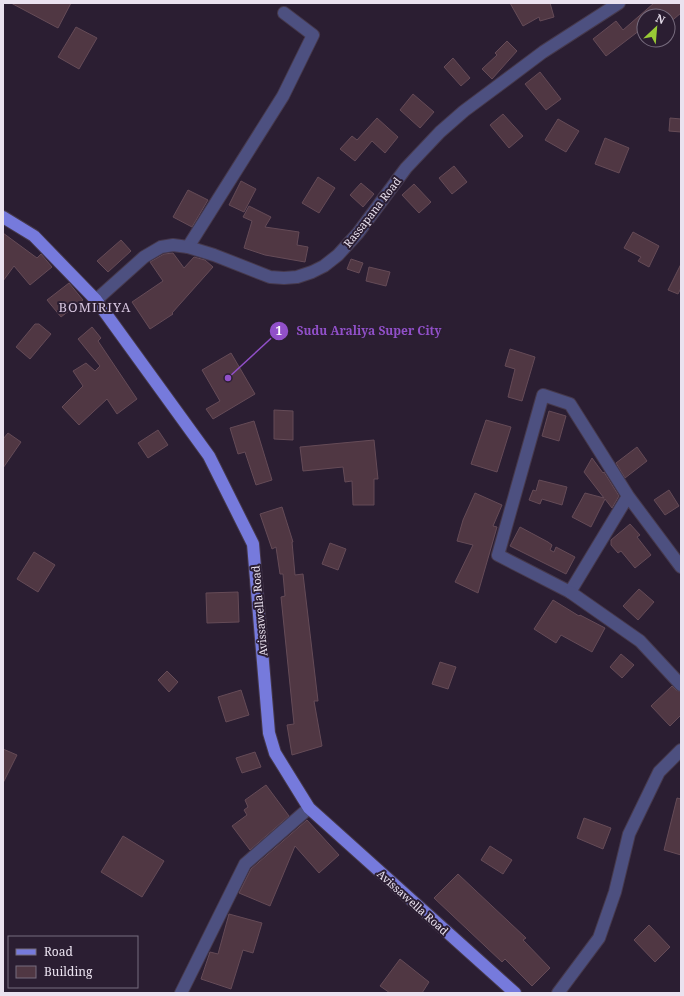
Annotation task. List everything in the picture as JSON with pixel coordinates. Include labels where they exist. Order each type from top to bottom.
[{"type":"main road","name":"Avissawella Road","points":[[3,217],[34,236],[96,300],[209,456],[253,544],[269,734],[275,753],[309,808],[515,993]]},
{"type":"street","name":"Rassapana Road","points":[[96,300],[152,252],[162,247],[173,245],[188,247],[214,255],[270,277],[297,277],[324,266],[338,255],[358,233],[406,168],[440,132],[464,111],[543,52],[619,3]]},
{"type":"street","points":[[188,247],[283,96],[313,35],[284,13]]},
{"type":"street","points":[[681,567],[628,496],[570,404],[543,395],[498,555],[570,592],[640,641],[681,686]]},
{"type":"street","points":[[570,592],[628,496]]},
{"type":"street","points":[[558,993],[599,938],[616,892],[629,834],[659,772],[681,750]]},
{"type":"street","points":[[181,993],[245,864],[309,808]]},
{"type":"building","points":[[11,3],[71,3],[58,28]]},
{"type":"building","points":[[510,3],[550,3],[554,17],[540,21],[539,17],[523,26]]},
{"type":"building","points":[[654,3],[681,3],[681,13],[676,17],[676,8],[648,8]]},
{"type":"building","points":[[636,19],[636,33],[606,56],[593,39],[616,21],[623,30]]},
{"type":"building","points":[[76,27],[97,38],[79,69],[58,57]]},
{"type":"building","points":[[507,41],[517,51],[492,79],[482,69],[497,55],[495,53]]},
{"type":"building","points":[[453,58],[470,78],[461,86],[444,67]]},
{"type":"building","points":[[540,72],[561,99],[546,110],[525,84]]},
{"type":"building","points":[[413,94],[434,112],[420,128],[400,110]]},
{"type":"building","points":[[503,114],[523,136],[509,148],[490,125]]},
{"type":"building","points":[[377,118],[398,137],[385,153],[372,141],[355,161],[340,149],[352,136],[357,140]]},
{"type":"building","points":[[670,118],[681,119],[681,132],[669,131]]},
{"type":"building","points":[[558,119],[579,131],[566,152],[545,140]]},
{"type":"building","points":[[605,138],[629,148],[619,173],[595,164]]},
{"type":"building","points":[[454,166],[467,182],[452,194],[439,178]]},
{"type":"building","points":[[318,177],[335,188],[319,213],[302,203]]},
{"type":"building","points":[[241,181],[256,189],[244,212],[229,205]]},
{"type":"building","points":[[361,183],[374,194],[363,207],[350,195]]},
{"type":"building","points":[[414,184],[431,202],[419,213],[402,195]]},
{"type":"building","points":[[188,190],[208,200],[192,227],[173,217]]},
{"type":"building","points":[[249,206],[271,217],[265,227],[299,232],[297,245],[308,247],[305,262],[265,255],[244,248],[252,221],[243,217]]},
{"type":"building","points":[[633,232],[659,246],[649,267],[638,261],[641,257],[624,248]]},
{"type":"building","points":[[3,233],[37,258],[41,254],[52,267],[30,285],[14,266],[3,281]]},
{"type":"building","points":[[121,240],[131,251],[108,272],[97,261]]},
{"type":"building","points":[[173,253],[184,268],[194,257],[205,260],[213,267],[172,313],[173,314],[150,329],[132,302],[163,281],[150,262],[164,254]]},
{"type":"building","points":[[351,259],[363,263],[359,273],[347,269]]},
{"type":"building","points":[[681,264],[681,288],[678,294],[668,290]]},
{"type":"building","points":[[369,267],[390,272],[386,286],[366,281]]},
{"type":"building","points":[[69,283],[83,300],[61,317],[47,300]]},
{"type":"building","points":[[35,324],[39,324],[51,334],[30,359],[16,347]]},
{"type":"building","points":[[92,327],[101,338],[98,341],[137,399],[117,414],[107,399],[79,425],[62,407],[83,386],[73,371],[86,363],[95,371],[100,366],[78,339]]},
{"type":"building","points":[[510,349],[535,357],[522,401],[508,397],[515,369],[505,366]]},
{"type":"building","points":[[231,353],[255,394],[213,419],[206,409],[220,401],[202,370]]},
{"type":"building","points":[[274,410],[293,411],[293,440],[274,439]]},
{"type":"building","points":[[549,411],[566,416],[559,441],[542,436]]},
{"type":"building","points":[[486,420],[511,427],[497,472],[471,464]]},
{"type":"building","points":[[254,421],[272,480],[256,485],[245,452],[238,454],[230,428]]},
{"type":"building","points":[[158,430],[168,445],[148,458],[138,443]]},
{"type":"building","points":[[8,433],[21,442],[3,468],[3,439]]},
{"type":"building","points":[[374,440],[378,479],[374,479],[374,505],[353,505],[352,481],[345,482],[343,467],[303,471],[300,447]]},
{"type":"building","points":[[637,447],[647,461],[625,478],[616,463]]},
{"type":"building","points":[[592,458],[603,473],[604,472],[619,496],[612,508],[605,499],[591,527],[572,517],[585,493],[604,498],[584,472]]},
{"type":"building","points":[[539,480],[567,487],[562,505],[542,499],[540,504],[529,500],[533,490],[536,491]]},
{"type":"building","points":[[669,490],[679,506],[665,515],[654,500]]},
{"type":"building","points":[[475,493],[502,505],[493,526],[497,527],[478,593],[455,582],[473,545],[457,541],[463,520]]},
{"type":"building","points":[[282,507],[293,542],[295,575],[303,574],[318,701],[314,701],[322,746],[292,755],[287,725],[294,724],[281,597],[285,596],[283,574],[280,574],[276,547],[272,549],[260,514]]},
{"type":"building","points":[[630,524],[640,535],[637,537],[651,555],[635,568],[621,551],[618,553],[611,545],[611,540]]},
{"type":"building","points":[[520,527],[552,545],[550,550],[554,552],[556,547],[575,557],[566,574],[510,546]]},
{"type":"building","points":[[330,543],[346,549],[338,570],[322,564]]},
{"type":"building","points":[[34,552],[55,565],[38,592],[17,579]]},
{"type":"building","points":[[639,589],[654,602],[638,620],[623,606]]},
{"type":"building","points":[[238,592],[239,622],[207,623],[206,593]]},
{"type":"building","points":[[553,600],[579,616],[580,615],[605,628],[592,652],[561,635],[556,643],[534,629]]},
{"type":"building","points":[[621,654],[634,665],[622,678],[610,667]]},
{"type":"building","points":[[440,662],[456,667],[448,689],[432,684]]},
{"type":"building","points":[[167,671],[178,682],[169,692],[158,680]]},
{"type":"building","points":[[672,686],[681,692],[681,715],[670,726],[651,706]]},
{"type":"building","points":[[241,690],[249,715],[226,722],[218,697]]},
{"type":"building","points":[[3,749],[17,755],[3,783]]},
{"type":"building","points":[[255,752],[261,767],[242,773],[236,758]]},
{"type":"building","points":[[266,785],[289,816],[250,850],[232,826],[247,815],[244,810],[248,807],[245,800]]},
{"type":"building","points":[[677,798],[681,799],[681,855],[664,850]]},
{"type":"building","points":[[584,818],[611,828],[603,849],[577,838]]},
{"type":"building","points":[[307,820],[339,855],[319,873],[295,846],[270,906],[239,893],[251,869]]},
{"type":"building","points":[[123,836],[164,861],[142,897],[101,872]]},
{"type":"building","points":[[490,846],[512,860],[503,874],[481,860]]},
{"type":"building","points":[[458,874],[526,938],[523,940],[550,968],[532,986],[505,959],[502,962],[434,898]]},
{"type":"building","points":[[229,914],[262,923],[253,953],[243,950],[231,989],[201,979],[210,952],[218,954]]},
{"type":"building","points":[[649,925],[670,947],[655,962],[634,940]]},
{"type":"building","points":[[400,959],[429,982],[422,993],[390,993],[380,986]]},
{"type":"place","name":"Sudu Araliya Super City","points":[[228,378]]},
{"type":"district","name":"BOMIRIYA","points":[[95,307]]}]
